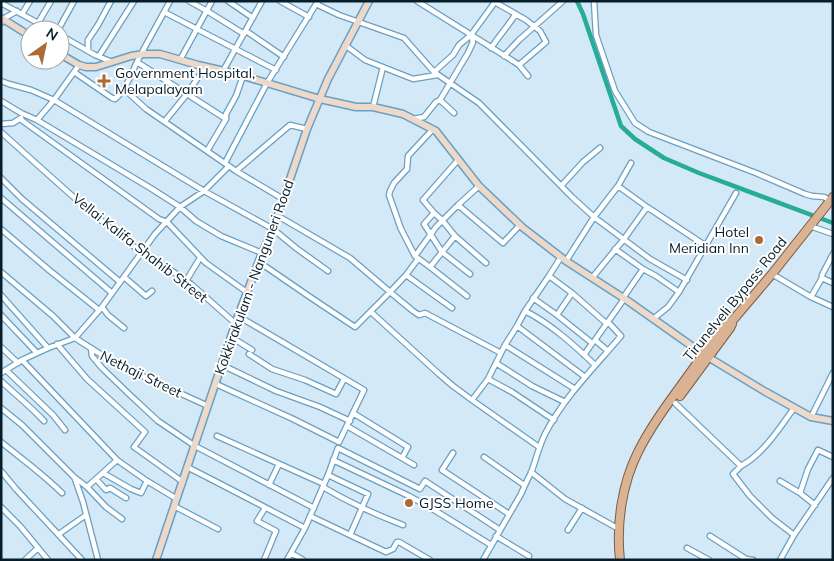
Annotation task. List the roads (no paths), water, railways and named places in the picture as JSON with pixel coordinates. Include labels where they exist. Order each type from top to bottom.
[{"type":"main road","name":"Kokkirakulam - Nanguneri Road","points":[[156,560],[238,316],[278,216],[307,129],[328,79],[368,1]]},
{"type":"main road","points":[[2,21],[20,31]]},
{"type":"main road","points":[[70,60],[79,65],[96,66],[140,55],[160,54],[320,99],[356,107],[373,107],[403,114],[436,131],[479,186],[520,225],[563,259],[706,356],[764,392],[811,417],[832,420]]},
{"type":"main road","name":"Tirunelveli Bypass Road","points":[[620,560],[618,546],[624,490],[638,453],[671,400],[706,356],[726,324],[733,320],[832,200]]},
{"type":"main road","points":[[624,560],[622,552],[625,513],[629,488],[639,462],[706,356]]},
{"type":"street","points":[[9,7],[13,1]]},
{"type":"street","points":[[2,21],[20,13],[30,1]]},
{"type":"street","points":[[40,20],[51,1]]},
{"type":"street","points":[[64,20],[74,1]]},
{"type":"street","points":[[88,51],[88,40],[111,1]]},
{"type":"street","points":[[99,56],[134,1]]},
{"type":"street","points":[[74,72],[115,99],[124,88],[170,1]]},
{"type":"street","points":[[189,1],[244,34],[246,31]]},
{"type":"street","points":[[180,60],[212,1]]},
{"type":"street","points":[[228,1],[253,18]]},
{"type":"street","points":[[223,71],[262,1]]},
{"type":"street","points":[[280,1],[309,16]]},
{"type":"street","points":[[417,1],[519,66],[528,76]]},
{"type":"street","points":[[504,56],[518,40],[563,1]]},
{"type":"street","points":[[594,1],[596,35],[615,90],[635,123],[649,132],[805,194],[832,200]]},
{"type":"street","points":[[345,45],[366,60],[413,79],[436,74],[453,55],[459,45],[472,35],[494,2],[540,30],[546,42],[519,66]]},
{"type":"street","points":[[1,3],[33,20]]},
{"type":"street","points":[[1,374],[37,353],[75,338],[112,293],[155,234],[180,207],[204,191],[227,165],[267,83],[317,3],[358,22],[404,38],[436,74],[479,103],[594,217],[650,259],[687,280]]},
{"type":"street","points":[[164,12],[276,70]]},
{"type":"street","points":[[491,48],[516,15]]},
{"type":"street","points":[[246,31],[284,57]]},
{"type":"street","points":[[413,119],[424,117],[440,100],[471,48],[473,42],[472,35]]},
{"type":"street","points":[[70,41],[113,62]]},
{"type":"street","points":[[137,62],[226,119]]},
{"type":"street","points":[[37,120],[79,65]]},
{"type":"street","points":[[165,122],[205,67]]},
{"type":"street","points":[[373,107],[383,67]]},
{"type":"street","points":[[207,151],[226,119],[226,114],[236,96],[243,76]]},
{"type":"street","points":[[1,80],[54,100],[204,191],[273,229],[328,271]]},
{"type":"street","points":[[124,88],[165,122],[236,171],[283,199]]},
{"type":"street","points":[[440,100],[454,114]]},
{"type":"street","points":[[1,101],[37,120],[152,189],[180,207],[196,221],[221,236],[262,253]]},
{"type":"street","points":[[1,124],[13,123],[25,115]]},
{"type":"street","points":[[20,119],[159,220],[167,222],[200,258],[248,293]]},
{"type":"street","points":[[236,171],[290,124],[307,129]]},
{"type":"street","points":[[433,129],[408,156],[407,169],[394,183],[389,195],[401,229],[416,258],[467,296]]},
{"type":"street","name":"Vellai Kalifa Shahib Street","points":[[1,132],[81,204],[142,253],[186,281],[236,324]]},
{"type":"street","points":[[562,185],[583,162],[600,148]]},
{"type":"street","points":[[458,160],[422,200],[455,236],[486,263]]},
{"type":"street","points":[[472,400],[488,379],[505,345],[533,298],[618,186],[632,163]]},
{"type":"street","points":[[1,178],[120,282]]},
{"type":"street","points":[[259,262],[355,327],[406,275],[430,235],[442,220],[479,186]]},
{"type":"street","points":[[618,186],[706,246]]},
{"type":"street","points":[[653,319],[668,307],[687,280],[736,193]]},
{"type":"street","points":[[1,198],[112,293]]},
{"type":"street","points":[[458,205],[503,243],[520,225]]},
{"type":"street","points":[[592,278],[647,207]]},
{"type":"street","points":[[434,213],[424,224],[430,235],[442,252],[470,274]]},
{"type":"street","points":[[278,216],[350,258],[413,312],[419,315],[425,313],[501,353]]},
{"type":"street","points":[[810,226],[833,234]]},
{"type":"street","points":[[1,228],[49,270],[124,328]]},
{"type":"street","points":[[430,268],[455,236]]},
{"type":"street","points":[[616,249],[679,292]]},
{"type":"street","points":[[810,297],[822,278],[833,254]]},
{"type":"street","points":[[186,281],[200,258]]},
{"type":"street","points":[[584,355],[608,323],[643,269]]},
{"type":"street","name":"Nethaji Street","points":[[1,272],[53,316],[75,338],[127,369],[208,406]]},
{"type":"street","points":[[772,274],[810,297],[833,306]]},
{"type":"street","points":[[406,275],[452,308]]},
{"type":"street","points":[[483,560],[521,494],[539,447],[564,402],[621,336],[572,293],[549,276]]},
{"type":"street","points":[[124,277],[146,296],[152,291]]},
{"type":"street","points":[[822,278],[833,283]]},
{"type":"street","points":[[557,315],[572,293]]},
{"type":"street","points":[[1,295],[48,348]]},
{"type":"street","points":[[533,298],[608,351]]},
{"type":"street","points":[[525,311],[551,327],[595,365]]},
{"type":"street","points":[[371,312],[446,380],[539,447]]},
{"type":"street","points":[[1,315],[37,353]]},
{"type":"street","points":[[238,316],[364,390],[340,442],[324,486],[305,528],[287,560]]},
{"type":"street","points":[[517,326],[585,377]]},
{"type":"street","points":[[231,337],[272,369],[305,380],[336,394],[344,379]]},
{"type":"street","points":[[57,344],[87,379],[145,432],[134,447],[182,482]]},
{"type":"street","points":[[505,345],[576,389]]},
{"type":"street","points":[[1,347],[20,362],[117,460],[218,529]]},
{"type":"street","points":[[91,348],[92,356],[158,421],[194,446],[314,508]]},
{"type":"street","points":[[496,363],[532,386],[564,402]]},
{"type":"street","points":[[222,365],[276,390],[350,420]]},
{"type":"street","points":[[6,370],[53,415],[65,430]]},
{"type":"street","points":[[811,417],[833,373]]},
{"type":"street","points":[[488,379],[512,392],[554,420]]},
{"type":"street","points":[[1,382],[28,404],[44,421]]},
{"type":"street","points":[[216,384],[340,442]]},
{"type":"street","points":[[675,403],[741,466]]},
{"type":"street","points":[[1,408],[22,425],[106,507],[122,518]]},
{"type":"street","points":[[794,408],[776,434],[761,451],[733,474],[750,496],[772,518],[794,535]]},
{"type":"street","points":[[353,414],[408,447],[402,458]]},
{"type":"street","points":[[347,426],[414,464]]},
{"type":"street","points":[[217,436],[324,486],[362,509],[403,525]]},
{"type":"street","points":[[1,442],[40,472],[62,493]]},
{"type":"street","points":[[338,448],[420,489],[425,481],[500,530]]},
{"type":"street","points":[[800,493],[812,459],[818,450],[833,458]]},
{"type":"street","points":[[453,453],[442,470],[509,514]]},
{"type":"street","points":[[484,457],[524,485]]},
{"type":"street","points":[[87,487],[117,460]]},
{"type":"street","points":[[334,460],[431,508],[491,545]]},
{"type":"street","points":[[269,485],[279,464]]},
{"type":"street","points":[[188,467],[305,528]]},
{"type":"street","points":[[1,471],[80,559]]},
{"type":"street","points":[[531,472],[566,499],[619,529]]},
{"type":"street","points":[[103,473],[140,493],[147,481]]},
{"type":"street","points":[[328,475],[368,494],[350,535]]},
{"type":"street","points":[[74,477],[98,560]]},
{"type":"street","points":[[780,560],[794,535],[833,478]]},
{"type":"street","points":[[96,479],[106,490],[110,488],[126,498]]},
{"type":"street","points":[[780,481],[815,505]]},
{"type":"street","points":[[826,489],[833,493]]},
{"type":"street","points":[[1,508],[20,526],[48,560]]},
{"type":"street","points":[[264,560],[276,531],[257,521],[265,508]]},
{"type":"street","points":[[568,530],[582,508]]},
{"type":"street","points":[[59,534],[86,515]]},
{"type":"street","points":[[310,516],[386,552],[393,549],[397,542],[399,542],[430,560]]},
{"type":"street","points":[[496,536],[529,556]]},
{"type":"street","points":[[710,536],[746,559],[753,560]]},
{"type":"street","points":[[25,560],[38,548]]},
{"type":"street","points":[[687,548],[709,560]]},
{"type":"street","points":[[291,553],[303,560]]},
{"type":"waterway","points":[[577,1],[621,126],[635,139],[664,158],[699,173],[833,223]]},
{"type":"place","name":"Government Hospital, Melapalayam","points":[[104,81]]},
{"type":"place","name":"Hotel Meridian Inn","points":[[759,240]]},
{"type":"place","name":"GJSS Home","points":[[409,503]]}]
